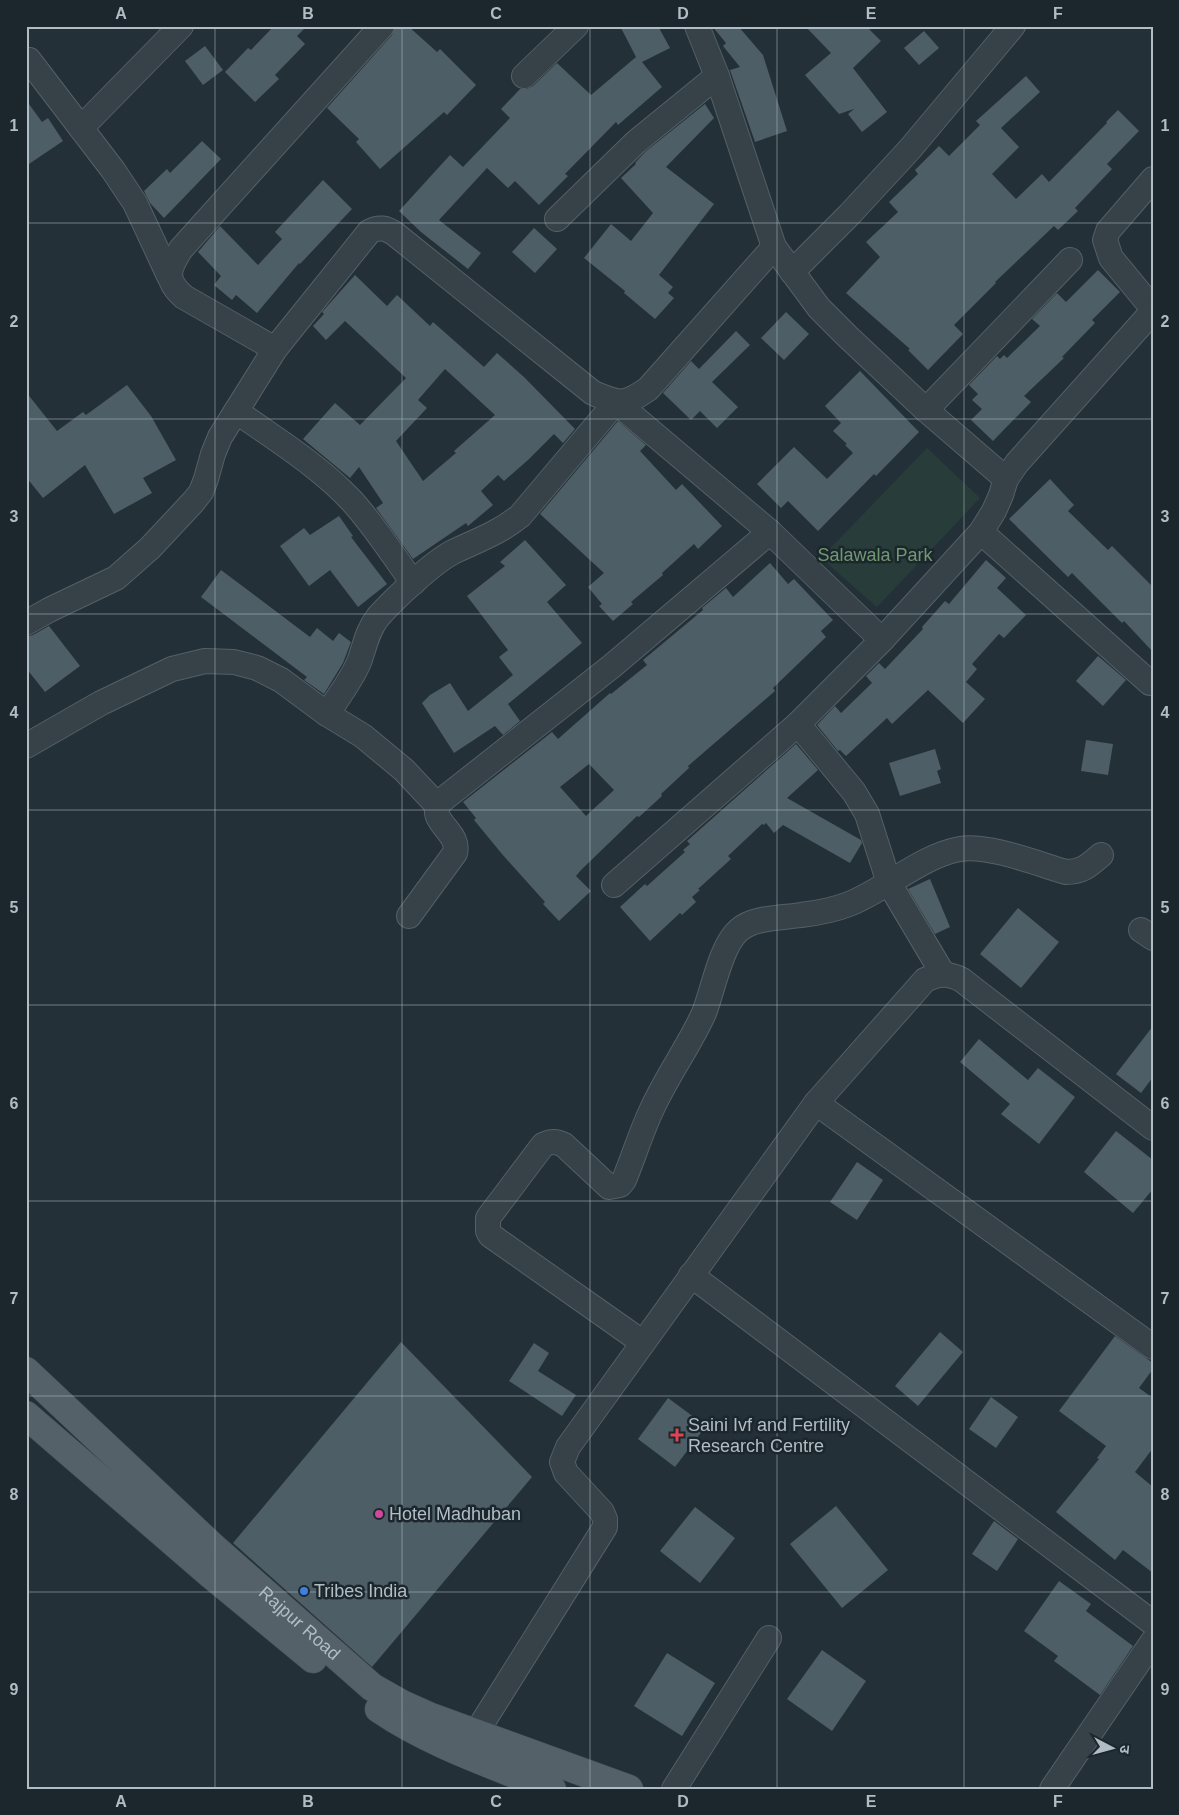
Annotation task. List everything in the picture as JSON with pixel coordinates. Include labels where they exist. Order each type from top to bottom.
[{"type":"main road","name":"Rajpur Road","points":[[26,1371],[213,1547],[372,1687],[402,1704],[431,1717],[629,1789]]},
{"type":"main road","name":"Rajpur Road","points":[[26,1415],[210,1574],[350,1690],[404,1725],[444,1745],[552,1789]]},
{"type":"street","points":[[81,128],[181,26]]},
{"type":"street","points":[[169,276],[171,265],[181,249],[382,26]]},
{"type":"street","points":[[524,76],[576,26]]},
{"type":"street","points":[[697,26],[717,76],[774,247],[819,308],[848,338],[926,410],[1006,479]]},
{"type":"street","points":[[792,272],[850,215],[910,149],[1012,26]]},
{"type":"street","points":[[29,60],[113,170],[135,203],[174,288],[184,297],[275,349]]},
{"type":"street","points":[[557,219],[636,142],[717,76]]},
{"type":"street","points":[[614,886],[798,724],[882,640],[981,532],[994,510],[1006,479],[1016,463],[1153,310],[1111,258],[1105,240],[1108,231],[1153,178]]},
{"type":"street","points":[[26,623],[116,578],[150,548],[193,502],[200,492],[220,437],[275,349],[369,232],[381,227],[395,234],[593,393],[616,402],[770,532],[882,640]]},
{"type":"street","points":[[327,714],[352,676],[360,660],[370,628],[379,616],[412,583],[451,553],[480,541],[520,516],[616,402],[632,400],[648,388],[774,247]]},
{"type":"street","points":[[926,410],[1070,260]]},
{"type":"street","points":[[236,411],[294,453],[345,494],[365,516],[412,583]]},
{"type":"street","points":[[437,805],[612,666],[770,532]]},
{"type":"street","points":[[981,532],[1150,683]]},
{"type":"street","points":[[26,746],[101,703],[172,668],[205,660],[234,662],[257,668],[281,680],[327,714],[380,749],[404,770],[437,805],[437,816],[456,840],[457,846],[455,853],[409,916]]},
{"type":"street","points":[[798,724],[854,792],[867,814],[889,883],[944,974]]},
{"type":"street","points":[[642,1342],[490,1235],[488,1231],[488,1218],[543,1146],[549,1142],[557,1142],[564,1145],[609,1187],[620,1185],[624,1180],[652,1108],[703,1015],[726,950],[739,930],[755,922],[816,913],[841,907],[889,883],[902,873],[960,849],[973,848],[998,853],[1066,872],[1078,872],[1087,868],[1100,855]]},
{"type":"street","points":[[476,1733],[605,1527],[606,1519],[602,1512],[566,1473],[562,1462],[568,1446],[816,1103],[925,980],[935,975],[951,974],[962,980],[1153,1128]]},
{"type":"street","points":[[816,1103],[1153,1347]]},
{"type":"street","points":[[692,1275],[1153,1623]]},
{"type":"street","points":[[674,1789],[769,1638]]},
{"type":"street","points":[[1052,1789],[1153,1641]]},
{"type":"green space","name":"Salawala Park","points":[[927,448],[980,498],[877,607],[821,558]]},
{"type":"building","points":[[274,26],[307,26],[297,36],[305,44],[275,75],[279,79],[255,102],[225,72],[248,48],[251,50]]},
{"type":"building","points":[[395,26],[408,26],[437,52],[440,49],[476,85],[447,115],[444,112],[380,169],[356,142],[359,139],[327,108],[392,35]]},
{"type":"building","points":[[620,26],[658,26],[670,48],[642,62],[662,87],[618,125],[616,122],[565,174],[568,176],[539,205],[515,181],[508,188],[487,168],[439,220],[481,253],[468,269],[421,232],[399,211],[450,155],[463,167],[510,118],[501,109],[520,89],[527,89],[533,86],[557,63],[591,95],[636,57]]},
{"type":"building","points":[[712,26],[738,26],[763,55],[787,131],[755,142],[730,70],[740,67],[723,46],[726,43]]},
{"type":"building","points":[[805,26],[866,26],[881,41],[853,68],[887,112],[862,132],[848,114],[854,109],[839,114],[805,75],[831,53]]},
{"type":"building","points":[[924,31],[939,48],[919,65],[904,48]]},
{"type":"building","points":[[205,46],[223,70],[203,85],[185,61]]},
{"type":"building","points":[[1026,76],[1040,92],[1001,128],[1019,147],[992,174],[1016,199],[1042,174],[1049,182],[1118,110],[1139,131],[1107,164],[1112,169],[1075,208],[1078,211],[1058,230],[1054,226],[995,282],[954,325],[963,334],[928,370],[908,350],[910,349],[846,293],[880,257],[866,242],[898,212],[889,202],[918,174],[915,170],[939,146],[949,156],[980,125],[976,121]]},
{"type":"building","points":[[26,100],[42,122],[48,118],[63,141],[26,166]]},
{"type":"building","points":[[705,104],[714,118],[666,167],[714,204],[659,275],[673,287],[668,293],[674,298],[655,319],[624,293],[625,291],[584,258],[611,224],[631,241],[653,213],[621,178],[636,164],[645,152]]},
{"type":"building","points":[[202,141],[221,159],[164,218],[150,203],[144,191],[167,169],[170,173]]},
{"type":"building","points":[[323,180],[352,209],[299,263],[257,313],[236,295],[232,300],[214,285],[221,276],[198,252],[220,226],[258,265],[282,239],[275,232]]},
{"type":"building","points":[[534,228],[557,249],[535,273],[512,252]]},
{"type":"building","points":[[1098,270],[1120,292],[1092,320],[1095,323],[1062,357],[1064,358],[1024,396],[1031,402],[993,441],[971,420],[982,409],[972,400],[978,394],[969,385],[997,356],[1000,359],[1004,355],[1007,358],[1040,326],[1032,319],[1057,293],[1066,302]]},
{"type":"building","points":[[355,275],[387,306],[397,295],[430,326],[433,322],[484,367],[497,353],[525,378],[575,429],[563,443],[554,434],[504,481],[498,475],[481,491],[493,505],[468,526],[466,523],[413,559],[376,508],[383,503],[359,467],[350,478],[303,439],[335,403],[360,425],[406,378],[345,321],[326,340],[313,326],[324,314],[322,312]],"holes":[[[445,369],[495,415],[454,451],[456,453],[423,481],[396,441],[427,408],[418,400]]]},
{"type":"building","points":[[786,312],[809,334],[784,360],[761,338]]},
{"type":"building","points":[[736,331],[750,345],[712,382],[738,407],[717,428],[700,411],[691,420],[663,393],[691,361],[699,369]]},
{"type":"building","points":[[860,371],[919,432],[876,476],[874,474],[818,531],[788,501],[781,508],[757,484],[794,447],[827,479],[853,453],[845,445],[847,444],[833,431],[841,423],[825,406]]},
{"type":"building","points":[[127,385],[151,416],[176,460],[143,478],[152,493],[114,514],[85,465],[43,498],[26,477],[26,392],[57,431],[83,412],[86,415]]},
{"type":"building","points":[[618,421],[646,445],[640,451],[676,490],[682,484],[722,526],[698,549],[694,544],[613,621],[599,606],[602,604],[588,587],[604,573],[540,514]]},
{"type":"building","points":[[1050,479],[1074,505],[1068,511],[1108,550],[1112,546],[1153,587],[1153,652],[1124,621],[1122,623],[1072,573],[1068,577],[1009,519]]},
{"type":"building","points":[[339,516],[353,536],[351,537],[387,584],[358,607],[330,570],[309,586],[280,546],[304,528],[310,535]]},
{"type":"building","points":[[525,540],[566,585],[547,602],[582,643],[508,704],[520,721],[503,735],[495,726],[454,753],[422,703],[430,695],[450,683],[468,711],[513,675],[499,657],[508,650],[467,596],[505,566],[500,562]]},
{"type":"building","points":[[986,560],[1006,578],[997,588],[1026,615],[1004,638],[999,634],[972,664],[977,669],[966,682],[985,699],[963,723],[928,690],[892,724],[887,718],[846,756],[840,750],[838,751],[817,725],[835,706],[841,713],[872,683],[866,676],[879,663],[885,669],[923,629],[922,627],[945,601],[949,604]]},
{"type":"building","points":[[770,563],[788,584],[794,579],[833,620],[821,631],[826,637],[773,688],[775,691],[688,766],[689,768],[661,794],[662,796],[639,817],[637,816],[581,870],[576,876],[591,891],[559,921],[543,904],[545,902],[474,820],[476,818],[463,802],[552,732],[558,739],[610,693],[647,665],[643,660],[703,610],[702,608],[726,588],[733,597]],"holes":[[[589,764],[614,790],[586,816],[560,787]]]},
{"type":"building","points":[[221,570],[310,637],[317,628],[333,641],[339,633],[351,642],[343,663],[324,694],[304,680],[307,677],[201,597]]},
{"type":"building","points":[[49,626],[80,666],[45,692],[26,668],[26,637]]},
{"type":"building","points":[[1098,656],[1126,680],[1103,706],[1076,681]]},
{"type":"building","points":[[1086,740],[1113,744],[1108,775],[1081,771]]},
{"type":"building","points":[[796,744],[818,770],[787,798],[861,840],[862,843],[850,863],[783,825],[774,833],[766,823],[762,824],[728,856],[731,859],[698,889],[700,890],[692,897],[696,902],[682,915],[680,913],[650,941],[620,907],[685,852],[683,850],[690,844],[687,841]]},
{"type":"building","points":[[935,749],[941,769],[937,771],[941,783],[900,796],[889,763]]},
{"type":"building","points":[[930,879],[950,927],[935,934],[908,889]]},
{"type":"building","points":[[1018,908],[1059,942],[1021,988],[980,954]]},
{"type":"building","points":[[1153,1026],[1153,1077],[1141,1093],[1116,1074]]},
{"type":"building","points":[[979,1039],[1028,1080],[1038,1068],[1075,1097],[1039,1144],[1001,1114],[1010,1104],[960,1062]]},
{"type":"building","points":[[1116,1131],[1153,1160],[1153,1189],[1133,1213],[1084,1172]]},
{"type":"building","points":[[857,1162],[883,1180],[857,1220],[830,1202]]},
{"type":"building","points":[[940,1332],[963,1352],[918,1406],[895,1386]]},
{"type":"building","points":[[1115,1336],[1153,1363],[1153,1369],[1139,1388],[1153,1398],[1153,1448],[1135,1472],[1153,1487],[1153,1573],[1123,1550],[1115,1560],[1056,1512],[1099,1459],[1097,1458],[1106,1446],[1059,1411]]},
{"type":"building","name":"Hotel Madhuban","points":[[401,1342],[532,1477],[372,1667],[233,1543]]},
{"type":"building","points":[[534,1343],[549,1353],[538,1371],[576,1395],[562,1416],[509,1381]]},
{"type":"building","points":[[991,1397],[1018,1417],[996,1448],[969,1429]]},
{"type":"building","points":[[668,1398],[706,1426],[675,1467],[638,1439]]},
{"type":"building","points":[[836,1506],[888,1570],[842,1608],[790,1544]]},
{"type":"building","points":[[695,1507],[735,1538],[700,1583],[660,1551]]},
{"type":"building","points":[[994,1521],[1018,1539],[997,1571],[972,1554]]},
{"type":"building","points":[[1059,1581],[1091,1604],[1086,1611],[1133,1646],[1100,1695],[1054,1661],[1058,1656],[1024,1631]]},
{"type":"building","points":[[822,1650],[866,1681],[832,1731],[787,1699]]},
{"type":"building","points":[[667,1653],[715,1683],[682,1736],[634,1706]]},
{"type":"place","name":"Saini Ivf and Fertility Research Centre","points":[[677,1435]]},
{"type":"place","name":"Hotel Madhuban","points":[[379,1514]]},
{"type":"place","name":"Tribes India","points":[[304,1591]]}]
